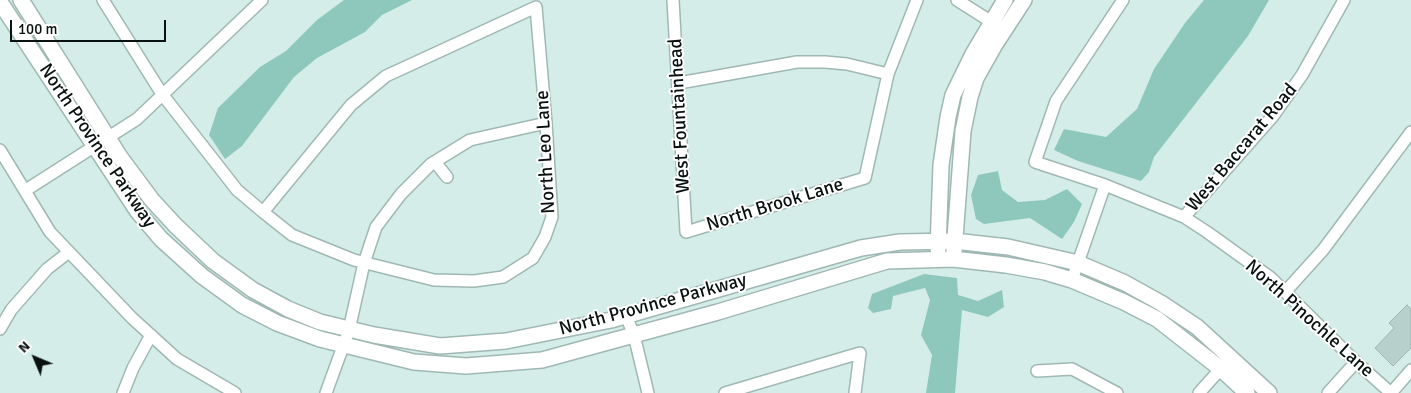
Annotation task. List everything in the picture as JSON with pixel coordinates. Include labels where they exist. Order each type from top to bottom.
[{"type":"street","name":"North Province Parkway","points":[[21,0],[102,142],[138,212],[161,239],[202,276],[242,304],[277,323],[320,339],[347,337],[440,346],[506,341],[626,316],[861,248],[900,242],[938,240],[1008,247],[1078,264],[1125,283],[1197,327],[1270,393]]},
{"type":"street","points":[[103,0],[162,94],[237,190],[292,235],[364,263]]},
{"type":"street","points":[[26,190],[137,119],[262,0]]},
{"type":"street","name":"West Fountainhead","points":[[673,0],[686,232]]},
{"type":"street","points":[[679,84],[797,62],[847,64],[888,74],[917,0]]},
{"type":"street","points":[[957,0],[997,26]]},
{"type":"street","points":[[953,259],[963,131],[976,78],[997,26],[1005,0]]},
{"type":"street","points":[[938,260],[941,165],[953,95],[973,54],[997,26],[1024,0]]},
{"type":"street","name":"North Pinochle Lane","points":[[1123,0],[1056,101],[1035,162],[1105,185],[1184,217],[1271,278],[1356,362],[1391,393]]},
{"type":"street","name":"West Baccarat Road","points":[[1184,217],[1273,116],[1302,75],[1344,0]]},
{"type":"street","name":"North Province Parkway","points":[[0,2],[102,142]]},
{"type":"street","name":"North Leo Lane","points":[[263,212],[351,105],[386,76],[536,7],[552,217],[545,237],[533,258],[503,277],[474,281],[434,280],[364,263]]},
{"type":"street","name":"North Brook Lane","points":[[686,232],[865,178],[888,74]]},
{"type":"street","points":[[326,393],[347,337],[364,263],[376,227],[401,194],[435,162],[470,140],[546,123]]},
{"type":"street","points":[[1285,292],[1323,250],[1411,132]]},
{"type":"street","points":[[0,150],[50,232],[132,318],[177,359],[235,393]]},
{"type":"street","points":[[435,162],[447,177]]},
{"type":"street","points":[[1072,280],[1105,185]]},
{"type":"street","points":[[0,329],[11,310],[47,269],[69,252]]},
{"type":"street","name":"North Province Parkway","points":[[347,337],[414,362],[466,366],[542,360],[718,312],[888,261],[953,259],[1045,272],[1072,280],[1124,302],[1157,319],[1221,369],[1247,393]]},
{"type":"street","points":[[626,316],[634,335],[648,393]]},
{"type":"street","points":[[123,393],[133,368],[151,336]]},
{"type":"street","points":[[725,393],[860,353],[855,393]]},
{"type":"street","points":[[1198,393],[1232,358]]},
{"type":"street","points":[[1328,393],[1356,362]]},
{"type":"street","points":[[1037,371],[1072,369],[1107,386],[1116,393]]},
{"type":"street","points":[[1391,393],[1411,370]]},
{"type":"shaded area","points":[[344,0],[412,0],[382,15],[365,32],[317,58],[294,77],[242,146],[225,159],[209,135],[218,108],[260,67],[286,51],[317,20]]},
{"type":"shaded area","points":[[1204,0],[1269,0],[1248,36],[1154,157],[1149,172],[1141,181],[1078,161],[1054,150],[1064,129],[1106,137],[1137,109],[1154,69],[1185,23]]},
{"type":"shaded area","points":[[998,171],[1002,190],[1018,202],[1045,200],[1067,189],[1082,204],[1074,222],[1062,239],[1030,218],[984,224],[976,219],[971,195],[978,175]]},
{"type":"shaded area","points":[[924,274],[957,278],[958,295],[978,301],[1002,290],[1004,307],[988,317],[962,310],[955,393],[926,393],[932,355],[921,335],[930,300],[925,288],[893,296],[891,309],[873,313],[868,308],[872,294]]},
{"type":"building","points":[[1407,305],[1411,309],[1411,348],[1393,366],[1375,348],[1394,328],[1389,323]]}]
